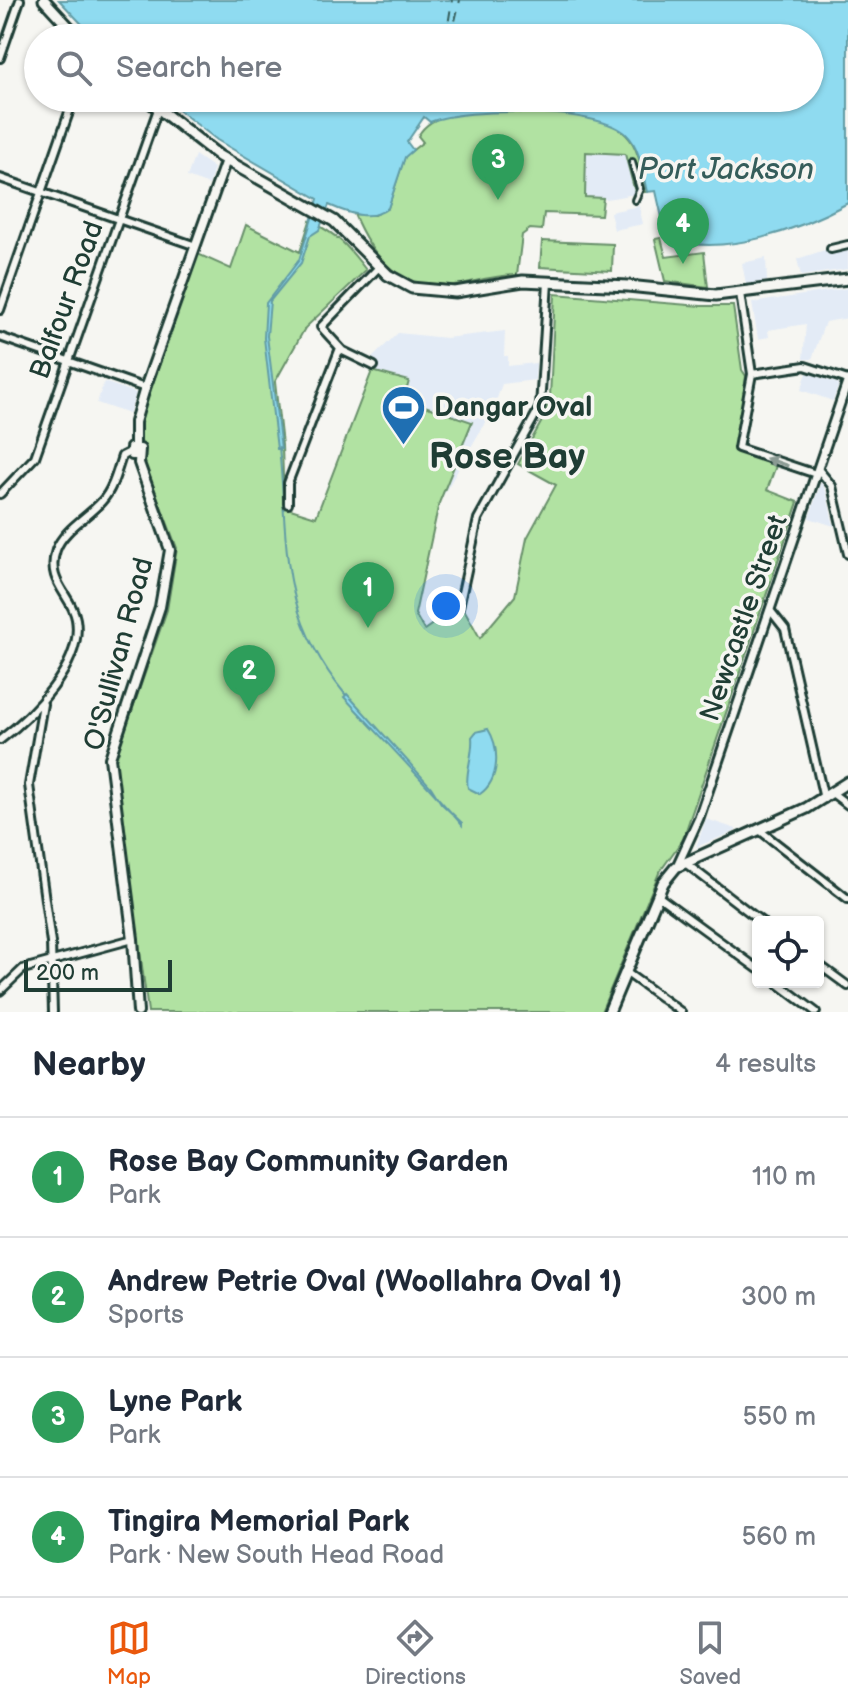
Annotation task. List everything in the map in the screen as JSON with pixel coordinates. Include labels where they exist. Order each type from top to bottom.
[{"type":"main road","points":[[44,0],[66,24]]},
{"type":"main road","points":[[162,112],[226,160],[325,216],[349,234],[379,267],[403,285],[435,292],[465,290],[500,282],[548,282],[628,286],[707,296],[848,279]]},
{"type":"main road","name":"O'Sullivan Road","points":[[138,1012],[133,939],[110,758],[160,607],[170,550],[134,451],[135,422],[226,160]]},
{"type":"main road","points":[[609,1012],[663,883],[680,865],[828,796],[848,782]]},
{"type":"street","points":[[0,58],[20,0]]},
{"type":"street","points":[[0,310],[69,112]]},
{"type":"street","name":"Balfour Road","points":[[0,494],[33,461],[157,112]]},
{"type":"street","points":[[632,162],[640,189],[635,200]]},
{"type":"street","points":[[0,178],[196,246]]},
{"type":"street","points":[[831,249],[848,245]]},
{"type":"street","points":[[374,366],[340,348],[321,327],[379,267]]},
{"type":"street","points":[[459,607],[478,519],[540,407],[548,282]]},
{"type":"street","points":[[740,293],[752,374],[738,448],[817,472],[832,486],[848,554]]},
{"type":"street","points":[[0,337],[145,388]]},
{"type":"street","points":[[288,504],[288,483],[340,348]]},
{"type":"street","points":[[752,374],[805,366],[848,380]]},
{"type":"street","name":"Newcastle Street","points":[[680,865],[699,818],[848,380]]},
{"type":"street","points":[[0,740],[31,716],[43,701],[65,667],[76,633],[76,616],[58,589],[53,564],[56,550],[63,538],[105,498],[122,456],[134,451]]},
{"type":"street","points":[[770,610],[785,629],[828,796],[848,805]]},
{"type":"street","points":[[43,701],[29,785],[51,961],[53,1012]]},
{"type":"street","points":[[699,818],[690,850],[700,854]]},
{"type":"street","points":[[758,829],[848,899]]},
{"type":"street","points":[[680,865],[753,916]]},
{"type":"street","points":[[658,896],[752,965]]},
{"type":"street","points":[[0,991],[21,970],[133,939]]},
{"type":"street","points":[[824,968],[848,986]]},
{"type":"street","points":[[627,973],[681,1012]]},
{"type":"street","points":[[784,988],[816,1012]]},
{"type":"shaded area","points":[[586,152],[625,153],[635,194],[607,199],[585,197]]},
{"type":"shaded area","points":[[195,155],[214,168],[209,185],[187,177]]},
{"type":"shaded area","points":[[639,206],[643,224],[614,230],[610,212]]},
{"type":"shaded area","points":[[831,248],[832,252],[848,250],[848,269],[801,276],[797,259]]},
{"type":"shaded area","points":[[766,258],[767,281],[746,284],[742,263]]},
{"type":"shaded area","points":[[848,288],[848,318],[825,322],[812,359],[803,359],[806,324],[768,330],[769,337],[758,339],[752,303]]},
{"type":"shaded area","points":[[505,331],[504,356],[508,356],[508,366],[536,363],[535,380],[502,384],[494,407],[439,503],[434,528],[327,490],[376,361],[372,358],[398,333],[446,338]]},
{"type":"shaded area","points":[[807,373],[839,384],[833,401],[801,390]]},
{"type":"shaded area","points":[[104,382],[136,393],[129,414],[97,403]]},
{"type":"shaded area","points":[[821,482],[826,491],[834,526],[809,518]]},
{"type":"shaded area","points":[[706,819],[736,829],[736,831],[696,847]]},
{"type":"green space","points":[[464,112],[564,114],[596,119],[623,132],[633,144],[640,161],[647,192],[635,192],[625,154],[586,152],[585,197],[603,198],[601,215],[544,213],[542,230],[530,229],[522,235],[517,275],[442,286],[423,284],[394,271],[371,247],[354,214],[374,215],[388,208],[405,156],[423,142],[418,136],[426,126],[437,119]]},
{"type":"green space","points":[[310,221],[341,241],[366,270],[305,328],[275,382],[282,445],[284,507],[316,517],[372,371],[409,381],[404,399],[472,422],[439,503],[415,614],[424,630],[454,609],[465,611],[480,638],[515,596],[527,538],[556,485],[518,464],[543,419],[550,397],[555,294],[733,306],[742,370],[746,376],[736,449],[777,463],[767,490],[798,502],[683,839],[659,873],[601,1012],[148,1012],[115,759],[167,610],[177,548],[142,457],[140,421],[198,254],[231,269],[246,225],[300,252]]},
{"type":"green space","points":[[661,238],[666,257],[704,252],[708,287],[665,281],[655,239]]},
{"type":"green space","points":[[542,241],[613,244],[612,271],[540,267]]},
{"type":"water","name":"Port Jackson","points":[[59,0],[848,0],[848,203],[762,238],[716,245],[672,240],[671,233],[665,231],[656,191],[647,192],[635,147],[627,135],[590,119],[532,112],[824,112],[824,24],[82,24]]},
{"type":"water","name":"Port Jackson","points":[[181,112],[501,112],[447,117],[430,122],[424,117],[407,142],[413,150],[405,157],[388,208],[367,215],[329,205],[319,230],[310,236],[301,263],[270,301],[267,336],[281,449],[277,449],[264,338],[266,303],[299,260],[318,199],[217,140]]},
{"type":"water","points":[[347,694],[431,787],[437,797],[344,697]]},
{"type":"water","points":[[488,729],[495,745],[496,763],[491,781],[480,794],[468,788],[467,783],[472,737],[476,732]]},
{"type":"waterway","points":[[279,447],[286,546],[297,605],[307,634],[323,664],[345,694]]},
{"type":"ferry route","points":[[448,24],[452,0]]},
{"type":"ferry route","points":[[454,24],[460,0]]},
{"type":"place","name":"Lyne Park","points":[[498,200]]},
{"type":"place","name":"Tingira Memorial Park","points":[[683,264]]},
{"type":"place","name":"Dangar Oval","points":[[403,446]]},
{"type":"place","name":"Rose Bay Community Garden","points":[[368,628]]},
{"type":"place","name":"Andrew Petrie Oval (Woollahra Oval 1)","points":[[249,711]]},
{"type":"district","name":"Rose Bay","points":[[507,457]]}]
